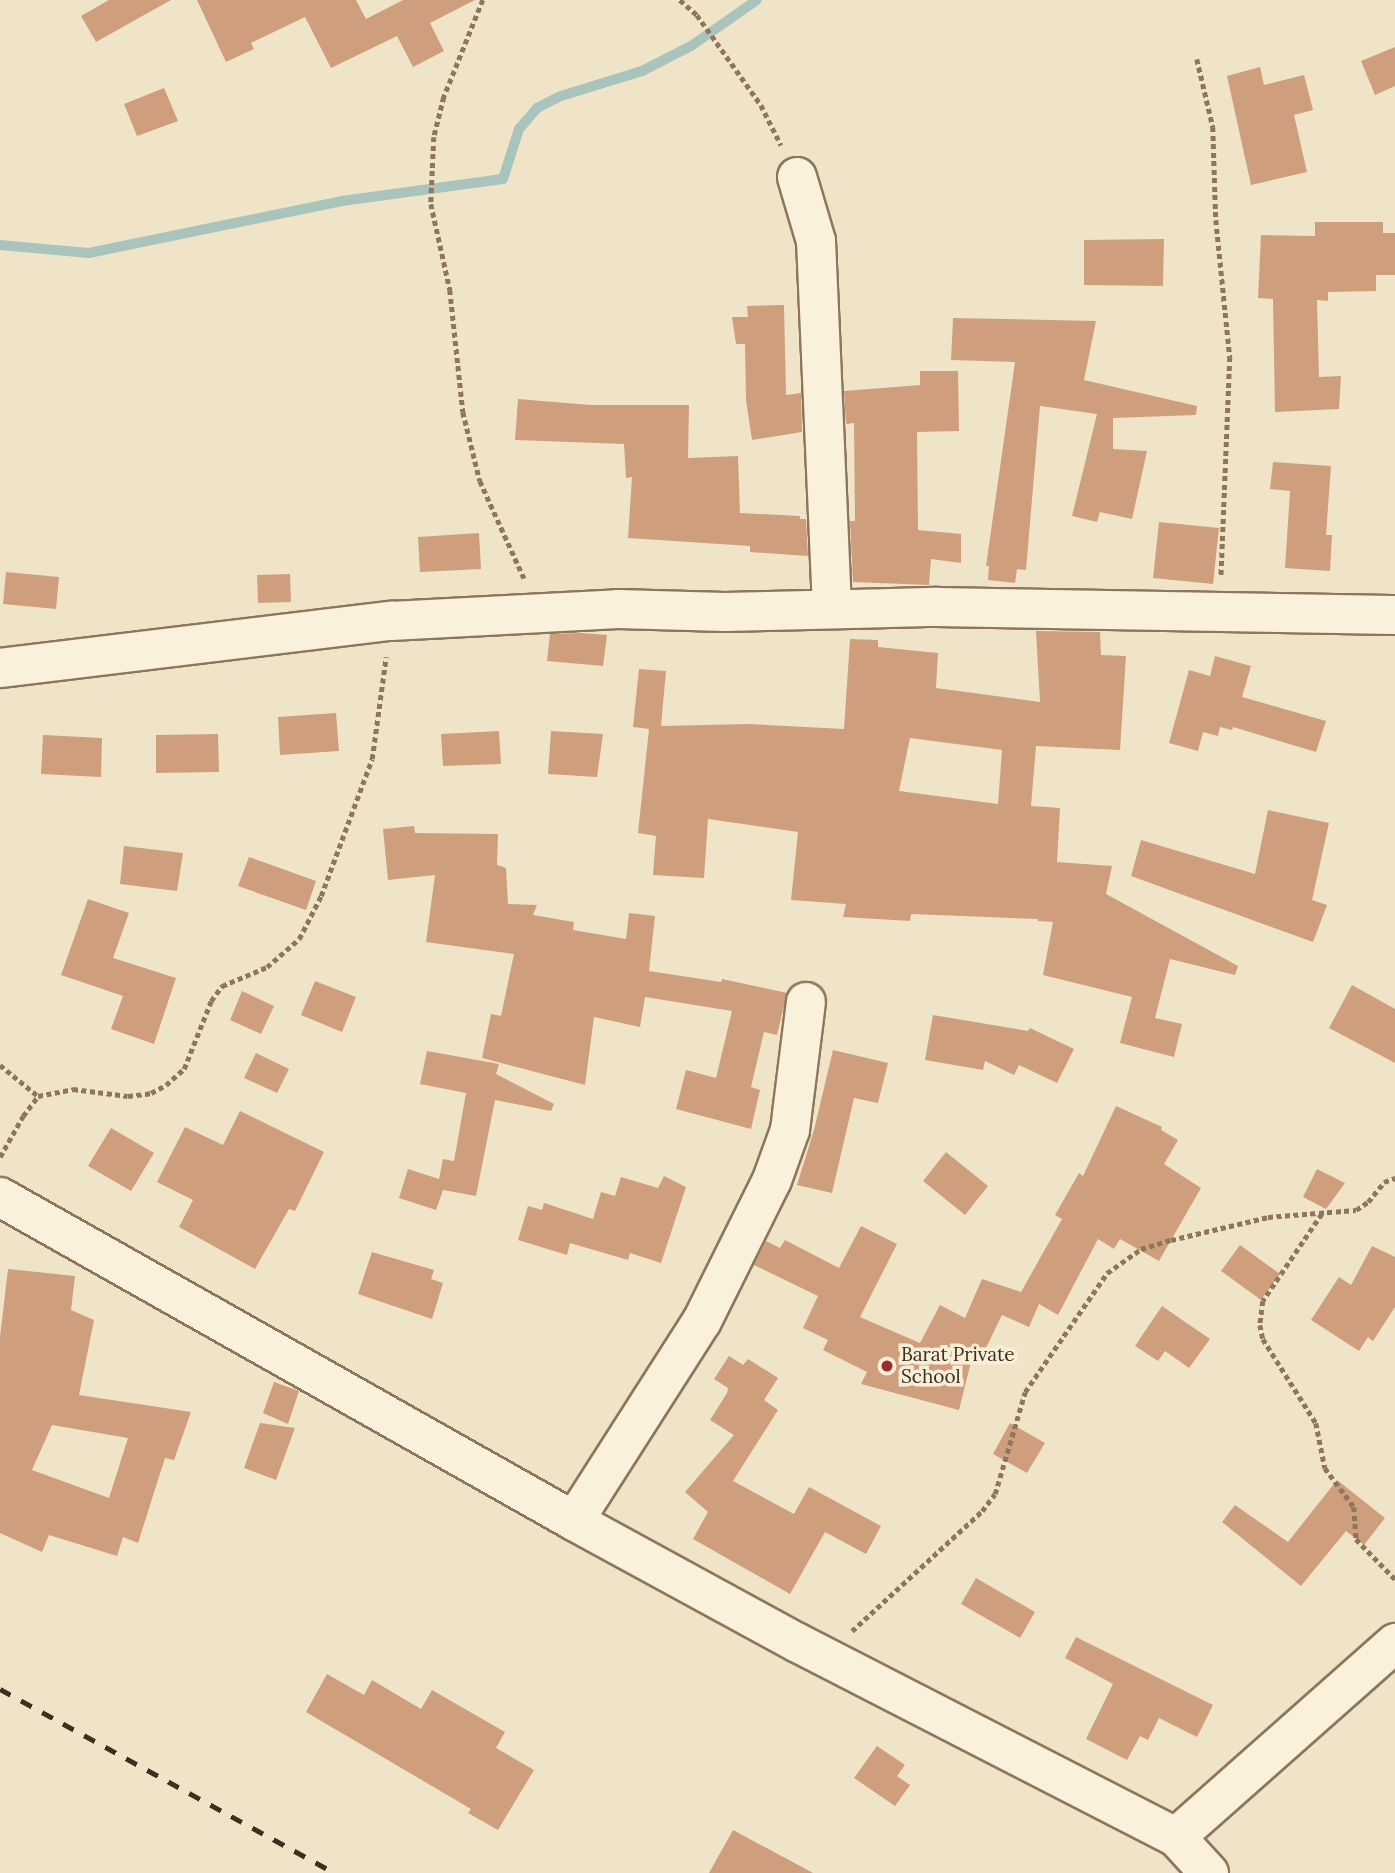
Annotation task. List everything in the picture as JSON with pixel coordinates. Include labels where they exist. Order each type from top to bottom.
[{"type":"street","points":[[797,177],[816,242],[832,608]]},
{"type":"street","points":[[0,668],[391,621],[618,609],[725,612],[937,607],[1395,615]]},
{"type":"street","points":[[574,1521],[702,1321],[772,1180],[790,1130],[806,1002]]},
{"type":"street","points":[[0,1196],[574,1521],[825,1657],[1176,1837],[1209,1873]]},
{"type":"street","points":[[1176,1837],[1395,1643]]},
{"type":"path","points":[[483,0],[444,97],[434,136],[430,204],[450,290],[463,412],[480,481],[541,614]]},
{"type":"path","points":[[680,0],[697,15],[761,105],[797,177]]},
{"type":"path","points":[[1198,59],[1213,127],[1216,220],[1230,357],[1220,613]]},
{"type":"path","points":[[0,1157],[23,1116],[38,1096],[73,1088],[128,1096],[151,1093],[166,1085],[184,1069],[211,1001],[222,985],[267,967],[299,939],[321,896],[372,759],[391,621]]},
{"type":"path","points":[[0,1065],[38,1096]]},
{"type":"path","points":[[825,1657],[982,1511],[1000,1479],[1025,1392],[1107,1273],[1141,1249],[1171,1240],[1268,1217],[1356,1210],[1368,1202],[1384,1182],[1395,1178]]},
{"type":"path","points":[[1323,1214],[1263,1301],[1260,1325],[1264,1339],[1315,1423],[1325,1468],[1354,1507],[1356,1539],[1395,1579]]},
{"type":"building","points":[[109,0],[171,0],[96,42],[81,16]]},
{"type":"building","points":[[197,0],[356,0],[366,19],[403,0],[475,0],[430,23],[444,51],[413,67],[397,36],[331,68],[305,17],[251,43],[254,49],[226,62]]},
{"type":"building","points":[[1395,47],[1395,86],[1375,95],[1361,61]]},
{"type":"building","points":[[1260,67],[1264,85],[1304,75],[1313,110],[1294,115],[1307,172],[1251,185],[1227,76]]},
{"type":"building","points":[[164,88],[178,121],[137,136],[124,104]]},
{"type":"building","points":[[1315,222],[1383,222],[1383,233],[1395,233],[1395,275],[1376,275],[1376,291],[1328,292],[1328,301],[1317,300],[1319,377],[1341,376],[1339,409],[1275,412],[1273,299],[1258,298],[1261,235],[1315,236]]},
{"type":"building","points":[[1164,239],[1163,286],[1084,285],[1084,240]]},
{"type":"building","points":[[784,305],[786,395],[801,393],[802,432],[752,440],[746,400],[745,344],[736,344],[732,317],[748,317],[747,306]]},
{"type":"building","points":[[953,318],[1096,321],[1084,380],[1197,406],[1196,415],[1113,418],[1113,449],[1147,451],[1132,519],[1100,512],[1097,522],[1072,516],[1097,414],[1040,406],[1026,570],[1017,569],[1015,583],[988,580],[989,566],[986,566],[1015,362],[951,360]]},
{"type":"building","points":[[920,371],[958,371],[959,431],[917,432],[918,530],[961,534],[961,563],[931,559],[929,585],[853,582],[850,521],[855,521],[854,423],[846,424],[844,391],[920,385]]},
{"type":"building","points":[[518,399],[590,405],[689,405],[688,458],[738,456],[740,513],[800,516],[800,519],[806,519],[808,556],[750,552],[750,546],[628,538],[632,477],[626,478],[624,444],[515,440]]},
{"type":"building","points":[[1273,462],[1331,466],[1326,535],[1332,535],[1330,571],[1285,568],[1290,491],[1270,489]]},
{"type":"building","points":[[1159,522],[1219,528],[1213,584],[1153,578]]},
{"type":"building","points":[[479,533],[481,569],[420,572],[418,537]]},
{"type":"building","points":[[6,572],[59,577],[56,609],[3,604]]},
{"type":"building","points":[[290,574],[291,602],[258,603],[257,575]]},
{"type":"building","points":[[1036,631],[1100,632],[1101,655],[1126,656],[1120,750],[1036,746],[1031,806],[1060,808],[1057,862],[1112,866],[1106,894],[1238,966],[1235,975],[1170,959],[1155,1018],[1182,1024],[1174,1057],[1120,1043],[1132,997],[1043,975],[1053,922],[1038,919],[911,914],[910,921],[843,917],[846,904],[791,900],[798,832],[708,819],[704,878],[653,875],[656,836],[638,833],[649,729],[633,727],[639,669],[666,671],[661,726],[749,724],[844,729],[850,639],[878,640],[878,647],[938,653],[936,688],[1040,702]],"holes":[[[910,738],[1002,750],[998,804],[899,791]]]},
{"type":"building","points":[[550,634],[607,635],[603,666],[547,661]]},
{"type":"building","points":[[1215,656],[1251,666],[1242,697],[1326,721],[1316,752],[1233,727],[1232,730],[1220,727],[1218,736],[1203,732],[1198,751],[1169,743],[1189,670],[1210,676]]},
{"type":"building","points":[[336,713],[339,751],[280,755],[278,717]]},
{"type":"building","points":[[499,731],[501,764],[443,766],[441,734]]},
{"type":"building","points":[[551,731],[603,734],[597,777],[548,774]]},
{"type":"building","points":[[218,734],[219,772],[156,773],[156,735]]},
{"type":"building","points":[[43,735],[102,738],[101,777],[41,774]]},
{"type":"building","points":[[1268,810],[1329,823],[1312,900],[1327,905],[1313,942],[1131,876],[1141,840],[1255,874]]},
{"type":"building","points":[[414,826],[415,833],[498,834],[497,865],[506,868],[508,904],[537,905],[533,915],[574,922],[573,930],[626,939],[629,913],[655,916],[649,971],[721,982],[722,979],[787,993],[777,1035],[764,1032],[751,1087],[760,1090],[751,1129],[676,1109],[686,1070],[716,1078],[732,1011],[645,997],[640,1027],[594,1017],[585,1085],[482,1058],[491,1014],[501,1016],[514,954],[426,942],[435,875],[388,880],[383,829]]},
{"type":"building","points":[[124,846],[183,853],[177,891],[120,884]]},
{"type":"building","points":[[249,857],[316,881],[306,910],[238,886]]},
{"type":"building","points":[[88,899],[129,913],[113,958],[176,978],[154,1044],[111,1029],[123,996],[61,975]]},
{"type":"building","points":[[315,981],[356,997],[342,1032],[301,1015]]},
{"type":"building","points":[[1352,985],[1395,1009],[1395,1063],[1329,1028]]},
{"type":"building","points":[[242,991],[274,1006],[261,1034],[230,1020]]},
{"type":"building","points":[[933,1015],[1028,1031],[1030,1028],[1074,1049],[1057,1083],[1019,1065],[1014,1075],[985,1061],[983,1070],[925,1060]]},
{"type":"building","points":[[833,1050],[888,1063],[878,1103],[854,1098],[832,1193],[797,1185],[814,1130]]},
{"type":"building","points":[[427,1051],[499,1064],[496,1074],[554,1104],[551,1111],[495,1100],[476,1196],[443,1190],[436,1210],[399,1198],[408,1169],[439,1179],[443,1159],[454,1161],[466,1093],[420,1084]]},
{"type":"building","points":[[256,1053],[289,1069],[277,1093],[244,1078]]},
{"type":"building","points":[[1116,1106],[1162,1127],[1161,1130],[1178,1140],[1164,1164],[1201,1188],[1159,1261],[1120,1239],[1114,1249],[1098,1239],[1058,1315],[1039,1304],[1029,1327],[1002,1315],[981,1358],[973,1354],[959,1410],[861,1384],[867,1372],[823,1350],[828,1340],[803,1328],[818,1296],[754,1265],[766,1241],[780,1248],[785,1240],[839,1268],[861,1226],[897,1244],[860,1317],[920,1343],[940,1305],[965,1318],[982,1279],[1021,1292],[1062,1219],[1055,1215],[1079,1173],[1083,1176]]},
{"type":"building","points":[[240,1111],[324,1152],[295,1211],[289,1209],[255,1269],[179,1227],[193,1200],[157,1182],[185,1127],[223,1145]]},
{"type":"building","points":[[111,1128],[154,1153],[131,1191],[88,1166]]},
{"type":"building","points":[[946,1152],[988,1186],[965,1215],[923,1181]]},
{"type":"building","points":[[1317,1169],[1345,1183],[1326,1209],[1303,1197]]},
{"type":"building","points":[[664,1176],[686,1187],[661,1263],[630,1253],[628,1260],[570,1243],[567,1255],[518,1240],[528,1206],[542,1210],[544,1203],[593,1219],[601,1192],[615,1196],[621,1177],[658,1188]]},
{"type":"building","points":[[1240,1245],[1280,1274],[1261,1300],[1221,1271]]},
{"type":"building","points":[[1372,1246],[1395,1257],[1395,1307],[1373,1341],[1368,1337],[1359,1351],[1311,1320],[1339,1277],[1351,1285]]},
{"type":"building","points":[[372,1252],[434,1270],[431,1279],[443,1283],[432,1319],[358,1294]]},
{"type":"building","points":[[8,1269],[75,1276],[71,1310],[94,1320],[79,1395],[191,1412],[174,1460],[165,1458],[138,1543],[123,1537],[117,1556],[49,1535],[42,1552],[0,1533],[0,1337]],"holes":[[[52,1425],[128,1438],[109,1498],[32,1470]]]},
{"type":"building","points":[[1162,1306],[1210,1339],[1189,1368],[1165,1351],[1158,1361],[1135,1346]]},
{"type":"building","points":[[729,1356],[743,1365],[748,1359],[778,1378],[764,1400],[778,1410],[733,1481],[794,1514],[809,1487],[881,1526],[866,1554],[825,1532],[790,1594],[693,1539],[708,1512],[685,1492],[734,1435],[710,1420],[727,1393],[728,1388],[714,1379]]},
{"type":"building","points":[[274,1382],[299,1391],[288,1424],[263,1413]]},
{"type":"building","points":[[260,1423],[295,1428],[276,1480],[244,1468]]},
{"type":"building","points":[[1010,1423],[1045,1443],[1027,1473],[993,1454]]},
{"type":"building","points":[[1337,1480],[1385,1518],[1364,1545],[1346,1531],[1301,1586],[1222,1522],[1235,1505],[1288,1542]]},
{"type":"building","points":[[976,1578],[1035,1612],[1020,1638],[961,1604]]},
{"type":"building","points":[[1076,1637],[1213,1705],[1197,1737],[1159,1718],[1148,1740],[1140,1736],[1127,1760],[1086,1739],[1113,1684],[1065,1658]]},
{"type":"building","points":[[327,1674],[364,1695],[372,1680],[421,1709],[432,1690],[505,1732],[496,1748],[534,1770],[498,1830],[468,1813],[471,1809],[306,1712]]},
{"type":"building","points":[[877,1746],[905,1765],[897,1776],[910,1785],[895,1806],[854,1778]]},
{"type":"building","points":[[733,1830],[813,1873],[709,1873]]},
{"type":"waterway","points":[[0,245],[89,253],[342,201],[503,179],[519,129],[537,108],[561,96],[642,71],[691,46],[757,0]]},
{"type":"railway","points":[[0,1689],[335,1873]]},
{"type":"place","name":"Barat Private School","points":[[887,1366]]}]
